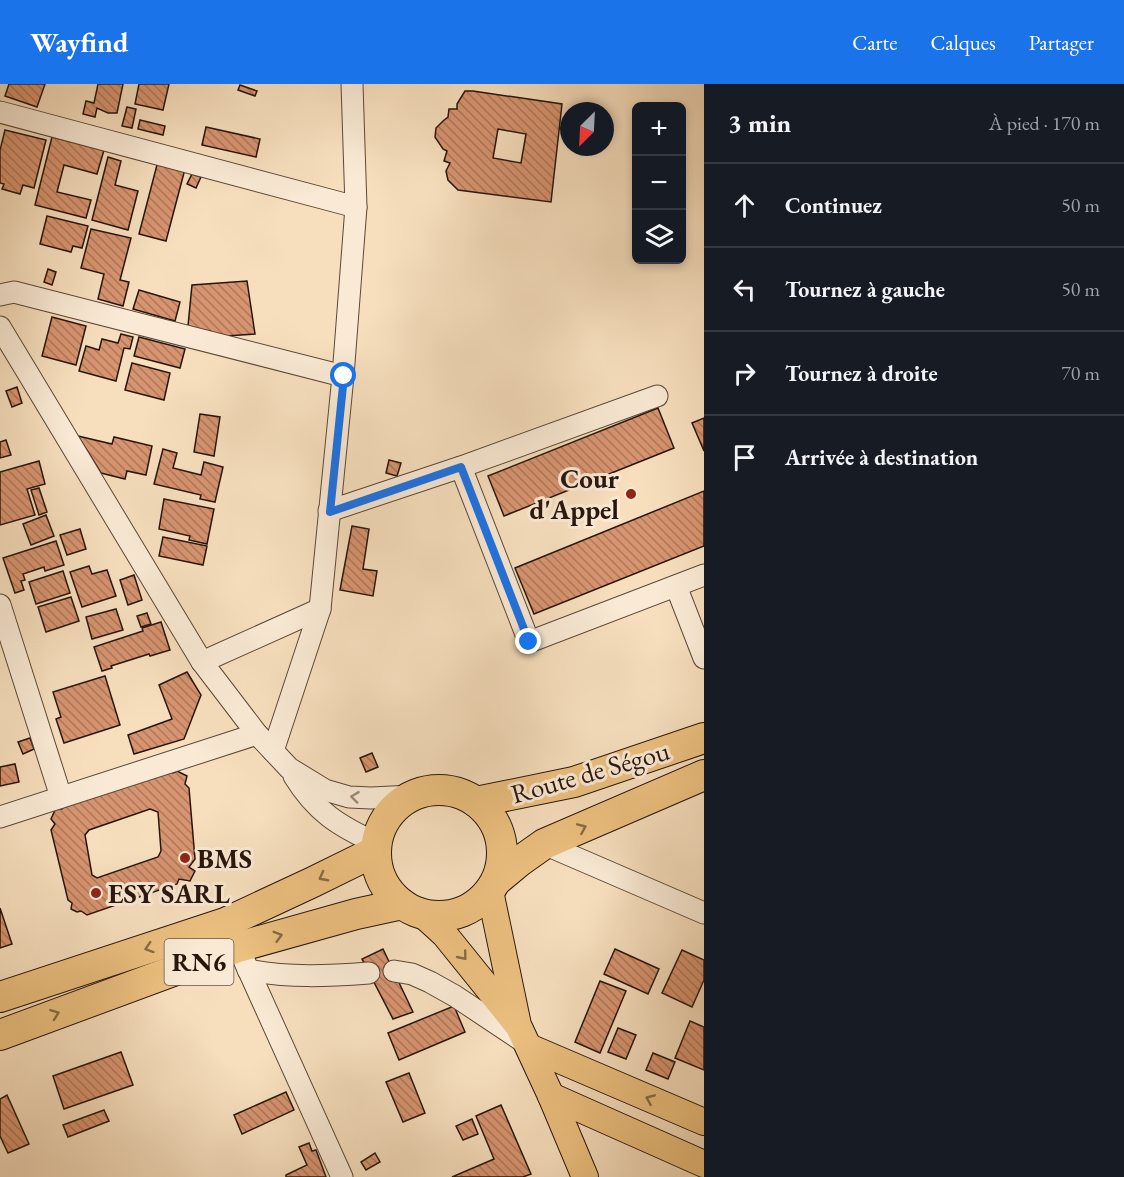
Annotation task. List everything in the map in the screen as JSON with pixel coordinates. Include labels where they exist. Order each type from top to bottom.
[{"type":"highway","name":"Route de Ségou","points":[[476,802],[574,782],[704,738]]},
{"type":"highway","name":"Route de Ségou","points":[[0,1035],[243,959],[356,914],[412,909],[447,916],[471,908],[520,861],[544,844],[704,775]]},
{"type":"highway","name":"Route de Ségou","points":[[413,796],[434,791],[456,793],[476,802],[491,818],[500,837],[502,859],[493,886]]},
{"type":"highway","points":[[412,909],[387,890],[378,872],[376,847],[383,823],[396,807],[413,796]]},
{"type":"highway","name":"RN6","points":[[0,997],[225,923],[313,882],[376,847]]},
{"type":"main road","points":[[493,886],[525,1039],[585,1177]]},
{"type":"main road","points":[[412,909],[445,934],[525,1039],[704,1122]]},
{"type":"main road","points":[[551,1096],[697,1167]]},
{"type":"street","points":[[273,752],[320,609],[344,376],[356,207],[352,84]]},
{"type":"street","points":[[0,112],[356,207]]},
{"type":"street","points":[[0,295],[14,292],[344,376]]},
{"type":"street","points":[[0,327],[202,662],[257,734],[289,768],[325,790],[349,796],[372,798],[413,796]]},
{"type":"street","points":[[330,512],[657,396]]},
{"type":"street","points":[[461,467],[529,642],[704,575]]},
{"type":"street","points":[[676,586],[704,658]]},
{"type":"street","points":[[0,605],[61,797]]},
{"type":"street","points":[[202,662],[320,609]]},
{"type":"street","points":[[0,817],[257,734]]},
{"type":"street","points":[[289,768],[313,802],[332,820],[376,847]]},
{"type":"street","points":[[544,844],[704,913]]},
{"type":"street","points":[[243,959],[271,975],[302,977],[369,973]]},
{"type":"street","points":[[243,959],[342,1177]]},
{"type":"street","points":[[394,970],[412,974],[430,982],[525,1039]]},
{"type":"building","points":[[9,84],[45,84],[37,107],[5,96]]},
{"type":"building","points":[[98,84],[123,84],[117,113],[108,113],[97,108],[95,117],[83,114],[86,101],[94,103]]},
{"type":"building","points":[[139,84],[169,84],[163,110],[135,104]]},
{"type":"building","points":[[240,85],[257,91],[255,96],[238,90]]},
{"type":"building","points":[[465,91],[560,104],[551,202],[458,190],[448,180],[446,171],[450,163],[444,161],[447,151],[435,137],[436,128],[448,117],[449,109],[457,109],[457,104]],"holes":[[[498,129],[526,134],[521,163],[493,158]]]},
{"type":"building","points":[[127,107],[136,109],[132,128],[122,126]]},
{"type":"building","points":[[140,120],[165,126],[163,135],[138,129]]},
{"type":"building","points":[[206,127],[260,139],[256,157],[202,145]]},
{"type":"building","points":[[5,130],[46,140],[34,188],[23,185],[20,194],[2,189],[4,184],[0,183],[0,150]]},
{"type":"building","points":[[52,137],[104,150],[97,174],[64,165],[57,192],[91,200],[86,218],[35,205]]},
{"type":"building","points":[[108,157],[121,161],[115,185],[138,191],[128,230],[92,220]]},
{"type":"building","points":[[158,161],[185,169],[166,241],[139,234]]},
{"type":"building","points":[[192,174],[201,177],[196,188],[187,184]]},
{"type":"building","points":[[47,216],[88,226],[82,248],[73,246],[71,252],[40,244]]},
{"type":"building","points":[[91,229],[131,238],[120,280],[129,282],[123,306],[98,299],[104,274],[81,268]]},
{"type":"building","points":[[48,269],[56,272],[52,285],[44,282]]},
{"type":"building","points":[[247,281],[255,334],[212,337],[210,331],[188,326],[192,285]]},
{"type":"building","points":[[139,290],[180,302],[175,321],[133,309]]},
{"type":"building","points":[[52,317],[86,326],[76,365],[42,356]]},
{"type":"building","points":[[121,334],[133,337],[130,349],[124,348],[116,381],[79,371],[86,346],[99,350],[102,339],[118,343]]},
{"type":"building","points":[[139,337],[185,349],[180,368],[134,356]]},
{"type":"building","points":[[132,363],[170,373],[164,400],[125,390]]},
{"type":"building","points":[[17,387],[22,403],[12,407],[6,391]]},
{"type":"building","points":[[658,408],[674,448],[504,516],[488,476]]},
{"type":"building","points":[[200,414],[220,417],[214,456],[194,452]]},
{"type":"building","points":[[704,418],[704,451],[692,423]]},
{"type":"building","points":[[78,436],[112,444],[114,437],[152,446],[146,475],[127,471],[125,479],[101,473]]},
{"type":"building","points":[[6,440],[11,455],[0,458],[0,442]]},
{"type":"building","points":[[163,449],[177,453],[173,468],[201,475],[204,462],[223,467],[215,502],[200,499],[201,495],[154,484]]},
{"type":"building","points":[[389,460],[401,463],[397,476],[386,473]]},
{"type":"building","points":[[39,461],[45,484],[27,489],[35,515],[0,525],[0,472]]},
{"type":"building","points":[[39,488],[47,512],[39,515],[31,490]]},
{"type":"building","points":[[704,491],[704,546],[534,614],[515,568]]},
{"type":"building","points":[[164,499],[214,509],[207,544],[189,540],[190,536],[159,529]]},
{"type":"building","points":[[46,515],[54,536],[31,545],[23,524]]},
{"type":"building","points":[[352,526],[369,529],[363,569],[377,571],[373,596],[340,590]]},
{"type":"building","points":[[80,529],[86,549],[67,555],[60,535]]},
{"type":"building","points":[[163,537],[207,546],[203,565],[159,556]]},
{"type":"building","points":[[56,541],[64,565],[45,571],[44,567],[23,574],[25,580],[21,581],[24,590],[15,593],[3,558]]},
{"type":"building","points":[[89,566],[92,574],[107,570],[116,596],[82,607],[70,572]]},
{"type":"building","points":[[63,571],[70,593],[36,604],[29,582]]},
{"type":"building","points":[[134,575],[142,600],[128,605],[120,580]]},
{"type":"building","points":[[71,597],[79,621],[46,632],[38,607]]},
{"type":"building","points":[[116,609],[123,630],[92,639],[86,617]]},
{"type":"building","points":[[147,613],[151,624],[141,627],[137,616]]},
{"type":"building","points":[[161,622],[170,650],[150,656],[149,654],[102,671],[94,647],[143,631],[142,628]]},
{"type":"building","points":[[187,672],[201,695],[184,739],[134,754],[128,735],[172,719],[159,685]]},
{"type":"building","points":[[105,676],[120,725],[64,743],[56,719],[61,717],[53,692]]},
{"type":"building","points":[[30,738],[34,749],[23,754],[18,742]]},
{"type":"building","points":[[372,753],[378,767],[366,772],[360,758]]},
{"type":"building","points":[[15,764],[19,782],[0,786],[0,767]]},
{"type":"building","points":[[167,770],[173,773],[177,771],[187,776],[185,784],[189,788],[195,859],[189,867],[195,871],[190,881],[179,879],[177,884],[87,915],[71,909],[72,903],[68,900],[51,830],[55,824],[51,819],[56,808],[62,809],[67,802]],"holes":[[[150,809],[158,812],[161,851],[158,857],[97,878],[92,875],[85,835],[89,830]]]},
{"type":"building","points":[[0,908],[12,944],[0,948]]},
{"type":"building","points":[[383,949],[413,1012],[393,1019],[362,959]]},
{"type":"building","points":[[615,949],[659,969],[648,994],[604,974]]},
{"type":"building","points":[[682,950],[704,960],[704,980],[692,1007],[662,993]]},
{"type":"building","points":[[600,981],[626,991],[600,1053],[575,1042]]},
{"type":"building","points":[[454,1006],[465,1032],[399,1060],[388,1033]]},
{"type":"building","points":[[690,1021],[704,1027],[704,1070],[675,1058]]},
{"type":"building","points":[[618,1028],[636,1035],[626,1059],[608,1052]]},
{"type":"building","points":[[121,1052],[133,1085],[64,1109],[53,1076]]},
{"type":"building","points":[[653,1053],[675,1062],[668,1079],[646,1070]]},
{"type":"building","points":[[409,1073],[425,1113],[403,1122],[386,1082]]},
{"type":"building","points":[[286,1092],[294,1110],[242,1134],[234,1115]]},
{"type":"building","points":[[7,1095],[29,1144],[8,1153],[0,1136],[0,1099]]},
{"type":"building","points":[[501,1105],[531,1174],[523,1177],[452,1177],[494,1159],[476,1116]]},
{"type":"building","points":[[104,1110],[109,1121],[68,1137],[63,1125]]},
{"type":"building","points":[[472,1119],[478,1134],[463,1140],[456,1126]]},
{"type":"building","points":[[309,1143],[312,1151],[316,1150],[326,1177],[286,1177],[307,1165],[299,1147]]},
{"type":"building","points":[[375,1153],[380,1162],[366,1170],[361,1162]]},
{"type":"place","name":"Cour d'Appel","points":[[631,494]]},
{"type":"place","name":"BMS","points":[[185,858]]},
{"type":"place","name":"ESY SARL","points":[[96,893]]},
{"type":"route","points":[[344,376],[330,512],[461,467],[529,642]]}]
